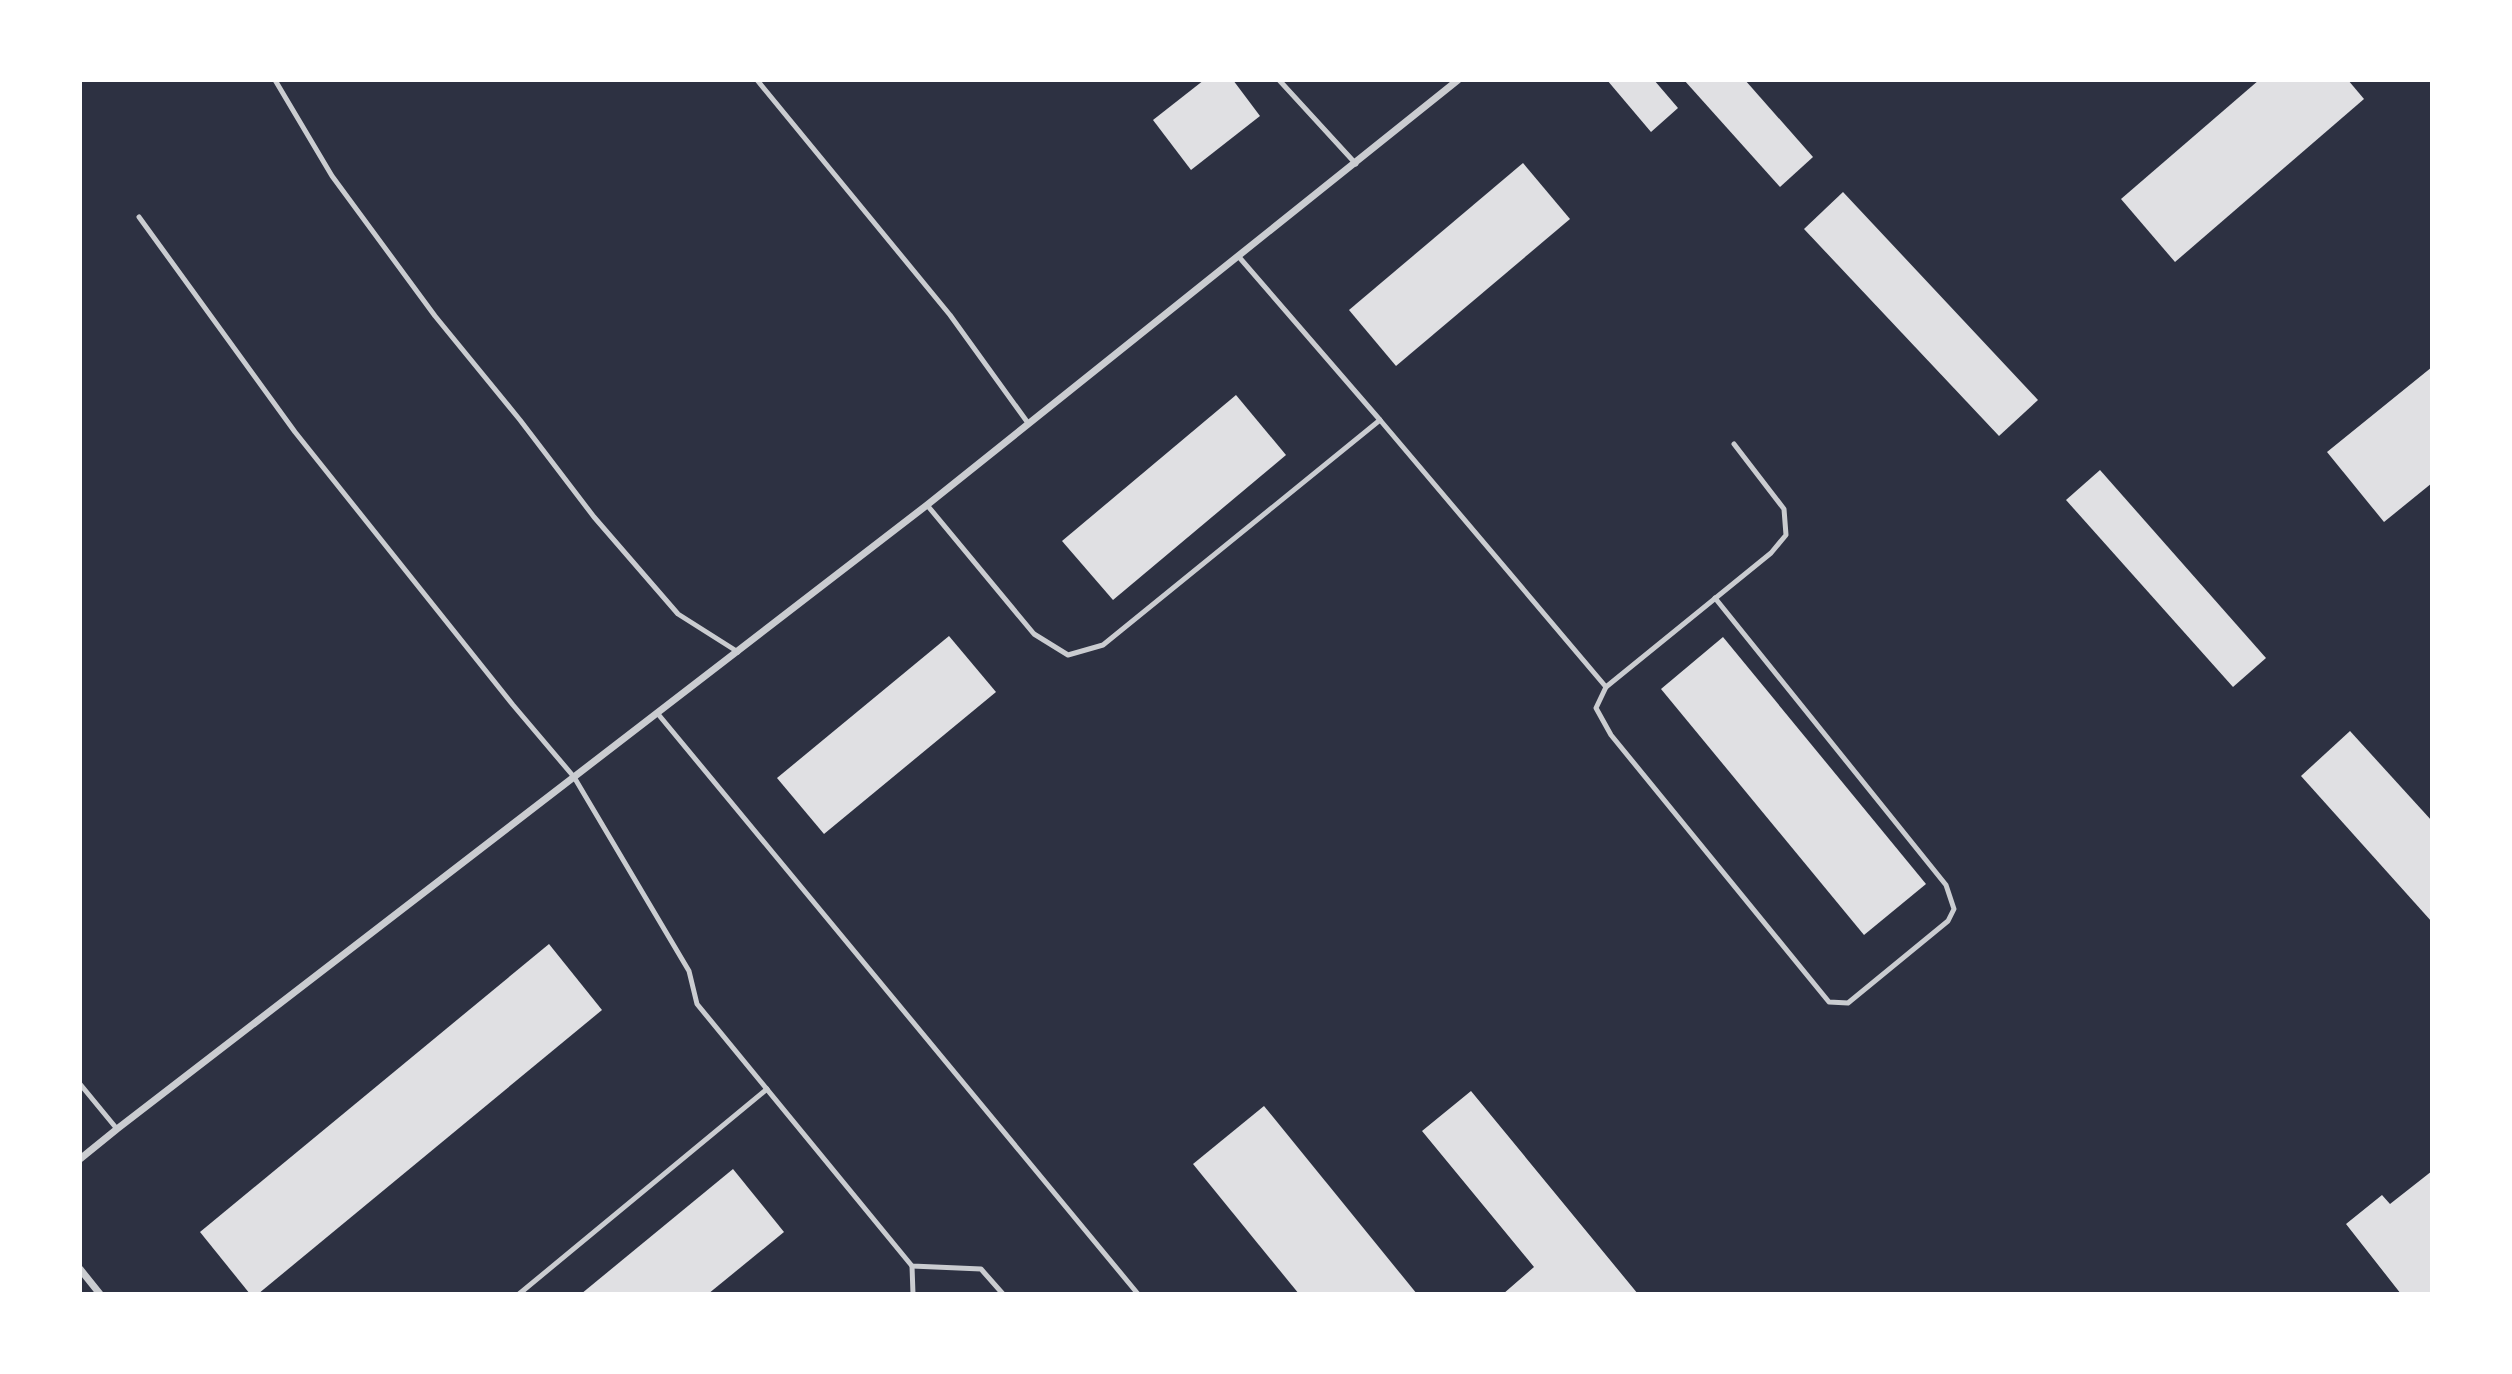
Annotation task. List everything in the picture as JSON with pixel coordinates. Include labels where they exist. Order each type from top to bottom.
[{"type":"street","points":[[80,1159],[927,505],[1458,80]]},
{"type":"street","points":[[80,1269],[100,1293]]},
{"type":"lane","points":[[275,80],[332,176],[435,316],[520,420],[594,517],[678,614],[738,652]]},
{"type":"lane","points":[[757,80],[950,315],[1028,423]]},
{"type":"lane","points":[[1279,80],[1356,164]]},
{"type":"lane","points":[[139,217],[295,432],[574,777],[690,971],[697,1004],[912,1266],[913,1293]]},
{"type":"lane","points":[[1239,257],[1605,687]]},
{"type":"lane","points":[[927,505],[1034,634],[1068,655],[1103,645],[1380,420]]},
{"type":"lane","points":[[1715,598],[1946,885],[1954,909],[1948,921],[1848,1003],[1829,1002],[1611,735],[1596,708],[1605,687],[1715,598],[1771,553],[1786,535],[1784,509],[1734,444]]},
{"type":"lane","points":[[658,714],[1138,1293]]},
{"type":"lane","points":[[80,1084],[117,1129]]},
{"type":"lane","points":[[519,1293],[767,1089]]},
{"type":"lane","points":[[912,1266],[981,1269],[1003,1293]]},
{"type":"building","points":[[1204,80],[1233,80],[1260,116],[1191,170],[1153,120]]},
{"type":"building","points":[[1607,80],[1654,80],[1678,108],[1651,132]]},
{"type":"building","points":[[1684,80],[1745,80],[1813,157],[1780,187]]},
{"type":"building","points":[[2259,80],[2348,80],[2364,99],[2175,262],[2121,199]]},
{"type":"building","points":[[1523,163],[1570,219],[1396,366],[1349,310]]},
{"type":"building","points":[[1843,192],[2038,400],[1999,436],[1804,229]]},
{"type":"building","points":[[2432,367],[2432,483],[2384,522],[2327,452]]},
{"type":"building","points":[[1236,395],[1286,455],[1113,600],[1062,541]]},
{"type":"building","points":[[2100,470],[2266,658],[2233,687],[2066,500]]},
{"type":"building","points":[[949,636],[996,692],[824,834],[777,778]]},
{"type":"building","points":[[1723,637],[1926,884],[1864,935],[1661,689]]},
{"type":"building","points":[[2350,731],[2432,821],[2432,922],[2301,776]]},
{"type":"building","points":[[549,944],[602,1010],[258,1294],[250,1294],[200,1232]]},
{"type":"building","points":[[1471,1091],[1638,1294],[1503,1294],[1534,1267],[1422,1131]]},
{"type":"building","points":[[1264,1106],[1417,1294],[1299,1294],[1193,1164]]},
{"type":"building","points":[[733,1169],[784,1232],[708,1294],[581,1294]]},
{"type":"building","points":[[2432,1171],[2432,1294],[2401,1294],[2346,1224],[2382,1195],[2390,1204]]}]
